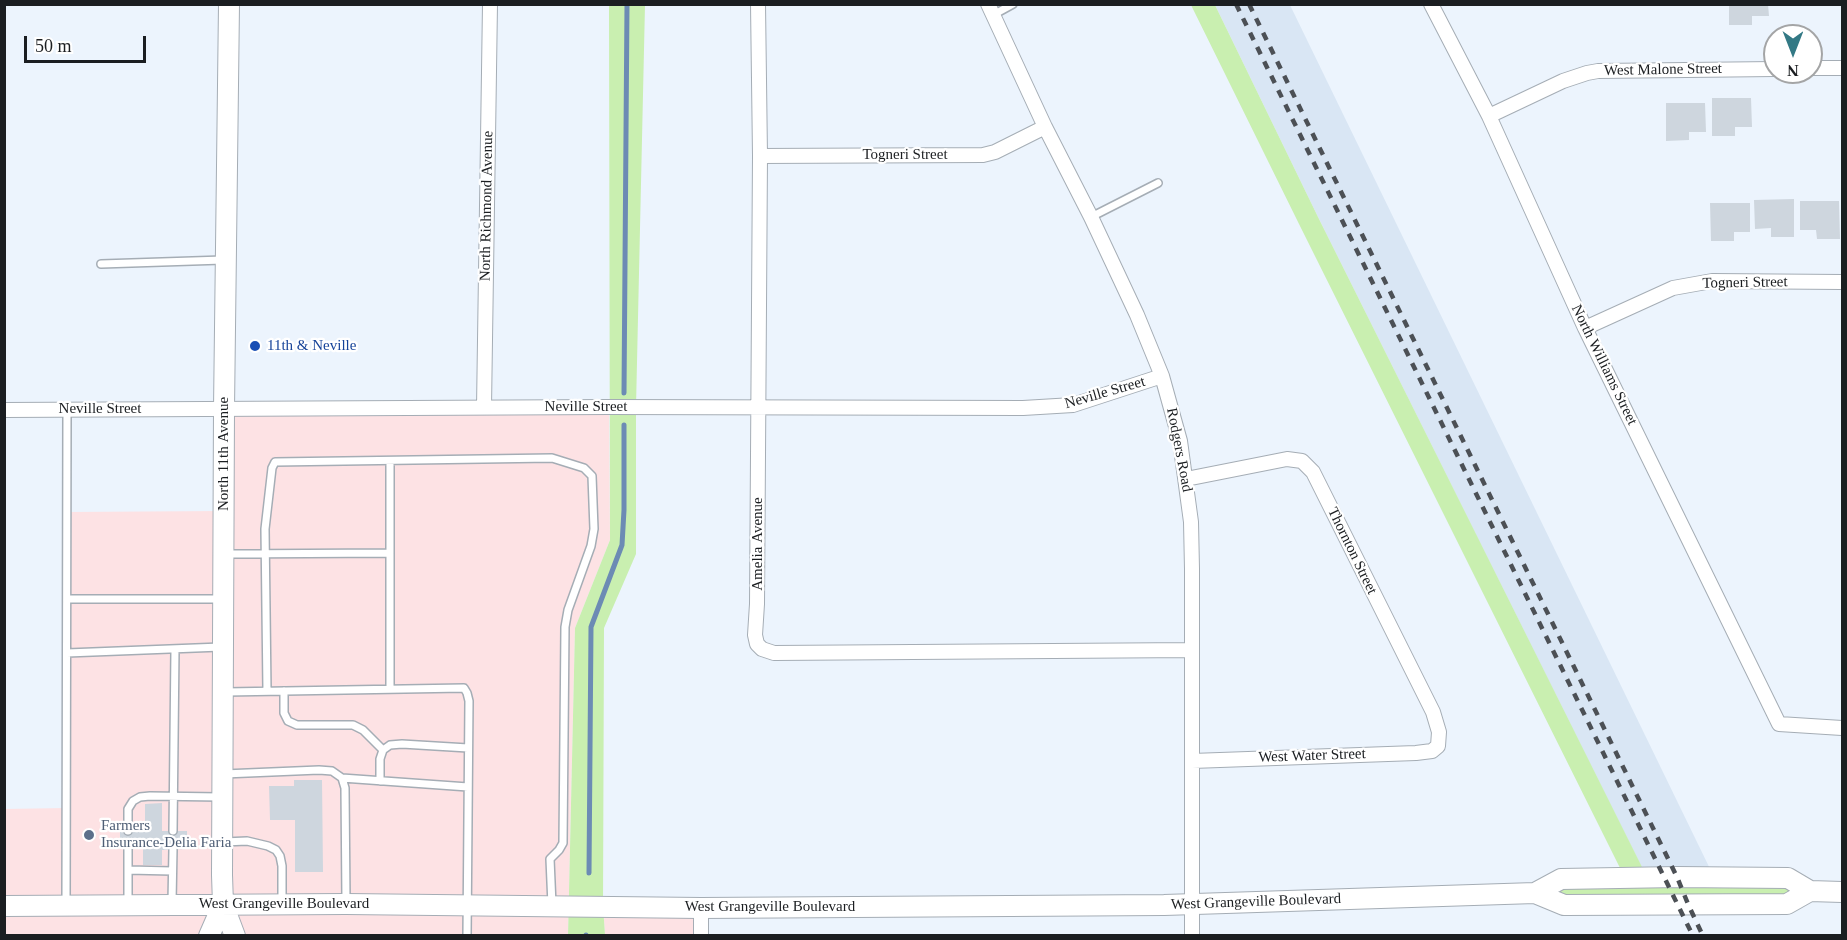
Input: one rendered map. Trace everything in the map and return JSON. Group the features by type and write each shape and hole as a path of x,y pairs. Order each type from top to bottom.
{"main road":[{"name":"North 11th Avenue","path":"229,4 224,409 223,904 235,936"},
{"name":"West Grangeville Boulevard","path":"1535,893 1561,879 1677,877 1788,878 1810,891 1842,892"},
{"name":"West Grangeville Boulevard","path":"4,906 467,904 701,908 1192,904 1535,893 1564,905 1787,904 1810,891"},
{"name":"North 11th Avenue","path":"209,936 223,904"}],"street":[{"name":"North Richmond Avenue","path":"484,407 490,4"},
{"name":"Amelia Avenue","path":"758,4 760,156 757,604 754,634 757,644 762,649 774,653 1192,650"},
{"name":"North Williams Street","path":"1431,4 1489,116 1585,328 1779,724 1842,728"},
{"name":"Rodgers Road","path":"991,10 1045,127 1137,315 1162,376 1180,441 1191,522 1192,936"},
{"path":"1823,68 1842,68"},
{"name":"West Malone Street","path":"1489,116 1587,72 1763,69"},
{"name":"Togneri Street","path":"760,156 983,154 995,152 1045,127"},
{"name":"Togneri Street","path":"1585,328 1673,288 1712,281 1842,282"},
{"name":"Neville Street","path":"4,410 484,407 1023,408 1073,405 1162,376"},
{"name":"Thornton Street","path":"1186,479 1287,459 1302,461 1313,472 1433,712 1440,732 1437,746 1432,751"},
{"name":"West Water Street","path":"1192,761 1432,751"},
{"path":"701,908 701,936"}],"lane":[{"path":"991,10 1013,4"},
{"path":"1090,217 1158,183"},
{"path":"101,264 226,260"},
{"path":"66,906 67,409"},
{"path":"267,691 265,529 275,462 552,458 584,468 592,477 594,529 591,546 568,610 565,627 563,843 550,859 552,905"},
{"path":"390,460 390,689"},
{"path":"224,554 390,553"},
{"path":"67,598 224,598"},
{"path":"67,653 223,647"},
{"path":"173,831 175,649"},
{"path":"223,692 464,688 469,701 467,936"},
{"path":"284,691 284,713 288,721 297,725 353,725 363,730 383,750"},
{"path":"380,781 380,759 383,750 390,745 468,748"},
{"path":"223,774 319,770 332,771 342,778 468,787"},
{"path":"342,778 345,788 346,904"},
{"path":"128,831 128,808 140,797 223,797"},
{"path":"223,842 247,841 276,850 282,866 282,904"},
{"path":"128,849 128,905"},
{"path":"172,905 173,849"},
{"path":"128,870 172,871"}],"shaded area":[{"path":"1215,5 1290,5 1714,877 1647,878"},
{"path":"609,407 610,540 575,628 568,935 5,935 4,809 66,808 67,512 224,511 224,409"},
{"path":"603,906 701,908 701,935 605,935"}],"green space":[{"path":"609,5 645,5 636,407 636,554 604,628 603,906 605,935 568,936 575,628 610,540"},
{"path":"1191,5 1215,5 1318,217 1647,877 1788,878 1810,891 1787,904 1677,904 1535,893 1625,878"}],"building":[{"path":"1729,4 1768,4 1769,16 1752,16 1752,25 1729,25"},
{"path":"1712,98 1751,98 1752,127 1735,127 1735,136 1712,136"},
{"path":"1666,103 1705,103 1706,132 1689,132 1689,140 1666,141"},
{"path":"1794,199 1794,237 1771,237 1771,228 1755,229 1754,200"},
{"path":"1800,201 1839,201 1840,239 1817,239 1816,230 1800,230"},
{"path":"1710,203 1750,203 1750,232 1734,232 1734,241 1711,241"},
{"path":"294,780 322,780 323,872 295,872 295,820 270,820 269,786 294,786"},
{"path":"162,803 162,831 187,831 187,849 162,850 162,865 143,865 143,849 120,849 120,831 145,831 145,804"}],"waterway":[{"path":"624,393 627,4"},
{"path":"589,873 591,627 622,545 624,425"}],"railway":[{"path":"1236,4 1693,936"},
{"path":"1249,4 1677,877 1703,936"}],"place":[{"name":"11th & Neville","path":"255,346"},
{"name":"Farmers Insurance-Delia Faria","path":"89,835"}]}
